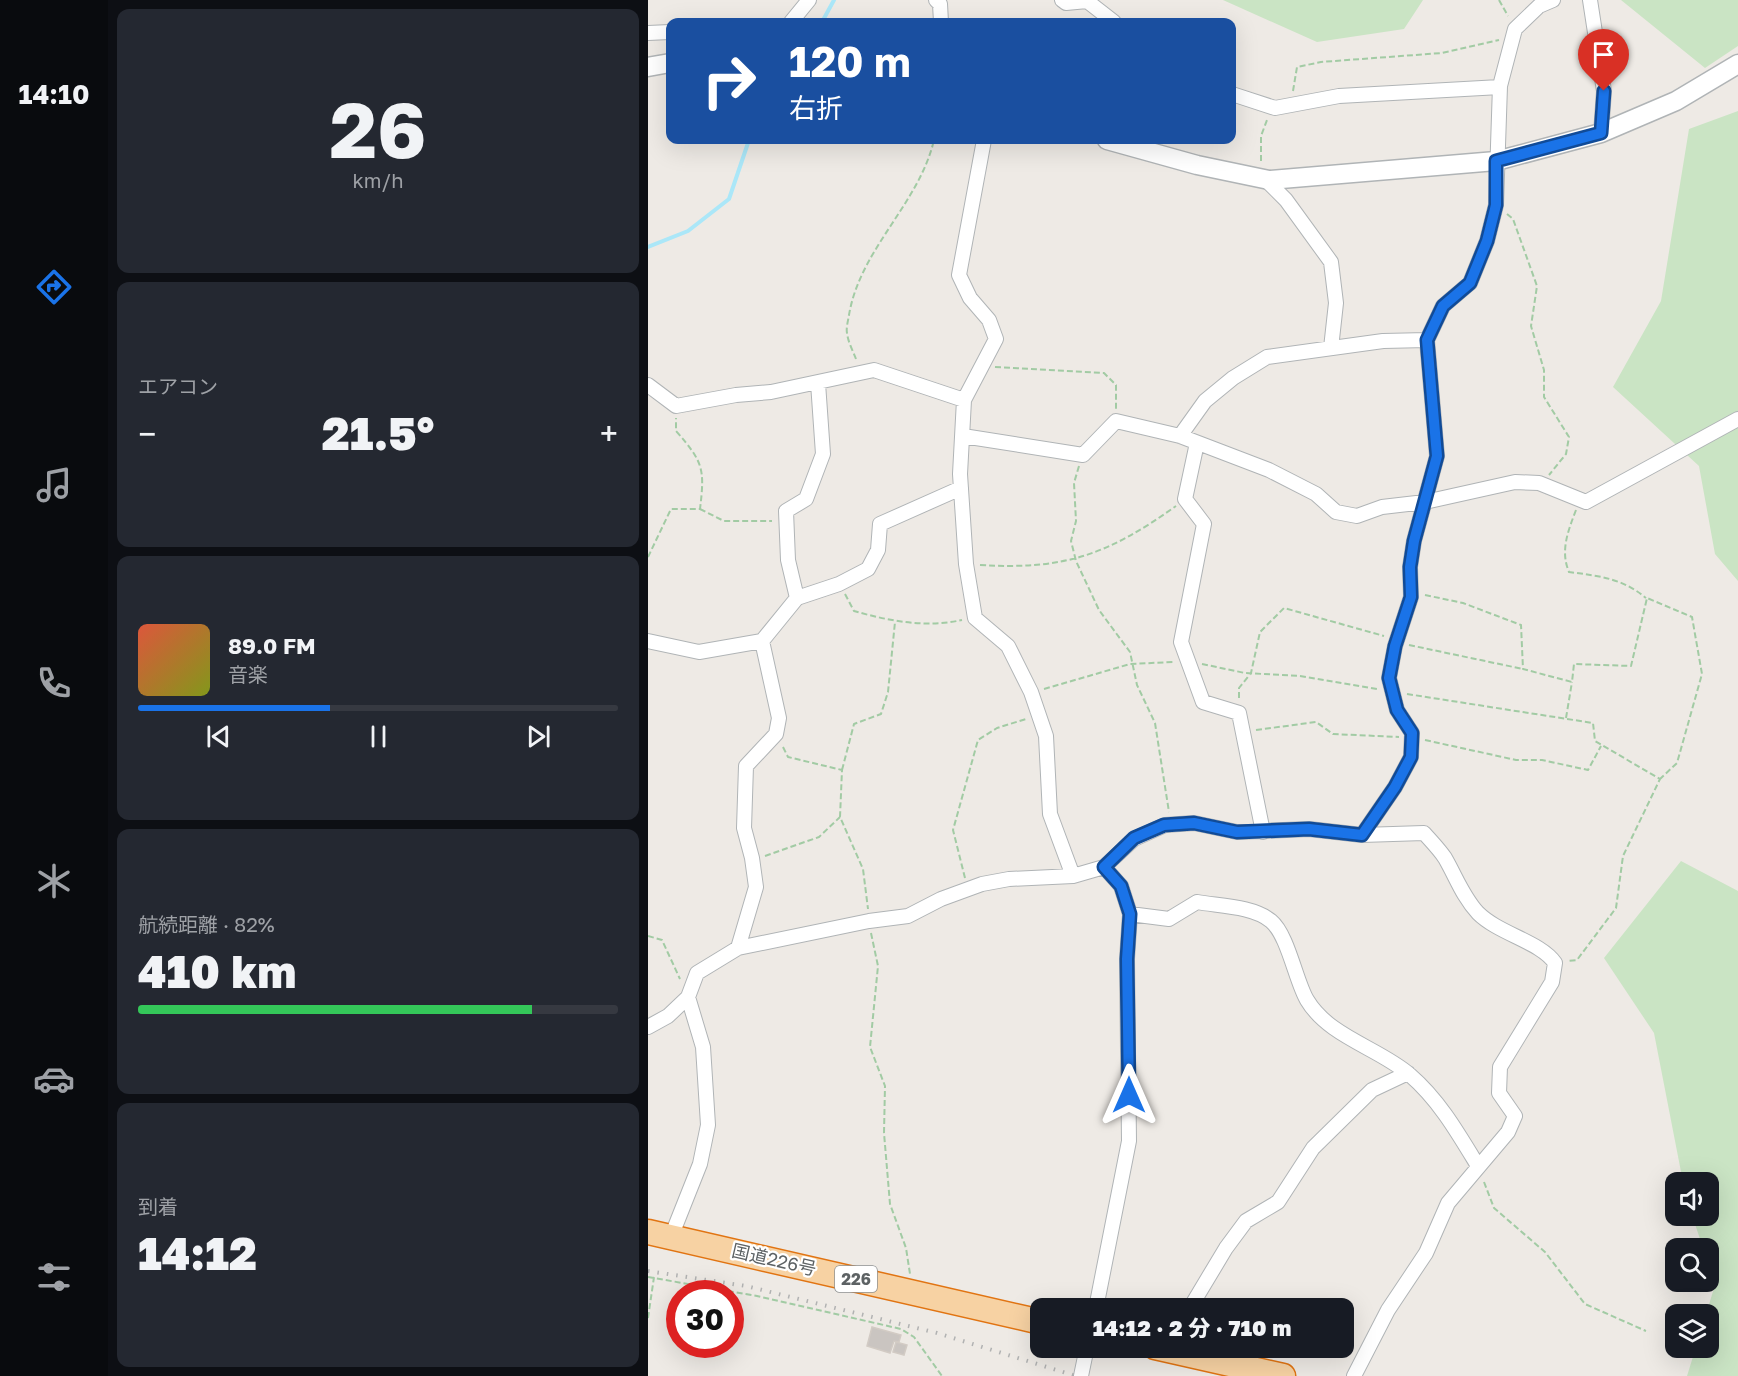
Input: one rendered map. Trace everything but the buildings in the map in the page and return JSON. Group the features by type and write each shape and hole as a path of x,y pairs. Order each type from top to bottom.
{"highway":[{"name":"国道226号","path":"659,1234 1030,1319"},
{"path":"1206,1358 1283,1376"}],"street":[{"path":"794,18 809,0"},
{"path":"936,0 940,3 941,18"},
{"path":"1062,0 1066,3 1086,1 1109,18"},
{"path":"1362,835 1395,787 1411,757 1412,736 1397,710 1389,678 1397,640 1411,594 1410,567 1414,541 1437,456 1427,340 1443,306 1470,283 1487,241 1496,205 1500,87 1514,33 1539,6 1553,0"},
{"path":"1590,0 1604,91 1601,133"},
{"path":"648,33 666,32"},
{"path":"648,67 666,64"},
{"path":"1121,144 1197,165 1265,179 1496,161 1601,133 1676,101 1738,64"},
{"path":"1236,95 1275,108 1339,96 1500,87"},
{"path":"983,144 959,275 970,298 989,320 996,339 964,400 961,488 966,564 975,618 1008,646 1032,692 1046,736 1050,814 1073,876"},
{"path":"1265,179 1286,200 1331,262 1336,303 1331,348"},
{"path":"1180,436 1204,401 1233,378 1267,357 1383,340 1427,340"},
{"path":"648,386 676,406 818,383 874,370 964,400"},
{"path":"798,598 788,560 786,511 806,499 823,454 818,383"},
{"path":"963,436 1083,455 1116,421 1180,436 1269,470 1316,494 1336,512 1358,516 1382,507 1425,502 1515,482 1542,484 1586,501 1738,419"},
{"path":"1197,443 1185,499 1204,524 1181,642 1203,702 1239,713 1245,732 1263,832"},
{"path":"648,641 699,652 762,641 798,598 839,584 868,568 878,550 880,524 961,488"},
{"path":"738,948 756,887 744,828 746,766 776,735 779,718 762,641"},
{"path":"648,1027 668,1016 688,997 697,973 738,948 869,921 908,916 968,889 1009,879 1073,876 1104,867 1134,838 1164,825 1194,823 1237,832 1309,829 1362,835 1424,833 1444,858 1459,888 1479,914 1516,939 1548,953 1555,963 1552,982 1500,1067 1499,1093 1515,1116 1508,1132 1448,1203 1426,1253 1388,1310 1354,1376"},
{"path":"1097,1298 1129,1141 1127,959 1130,914 1121,886 1104,867"},
{"path":"1130,914 1169,920 1197,902 1251,912 1272,921 1295,965 1307,1000 1330,1024 1408,1073 1433,1097 1478,1166"},
{"path":"659,1234 700,1164 708,1125 704,1047 688,997"},
{"path":"1196,1298 1226,1248 1246,1221 1278,1202 1313,1148 1372,1090 1408,1073"},
{"path":"1081,1376 1085,1358"}],"path":[{"path":"1290,105 1297,67 1321,62 1442,53 1514,33 1499,0"},
{"path":"1265,179 1259,153 1261,136 1268,116 1275,108"},
{"path":"860,372 846,332 852,297 876,247 907,201 929,160 933,144"},
{"path":"1496,205 1513,219 1537,286 1531,326 1544,370 1544,397 1569,437 1566,454 1542,484"},
{"path":"980,366 1104,373 1116,385 1116,421"},
{"path":"676,406 676,430 695,454 704,476 700,509"},
{"path":"1083,455 1074,483 1076,521 1071,541 1076,561 1099,610 1130,651 1137,685 1155,723 1171,825"},
{"path":"966,564 1008,567 1076,561 1110,548 1148,526 1185,499"},
{"path":"1580,499 1567,534 1564,560 1569,572 1609,577 1631,585 1647,598 1692,617 1702,674 1677,763 1660,779"},
{"path":"648,557 671,509 700,509 724,521 787,520"},
{"path":"839,584 854,611 895,622 950,623 975,618"},
{"path":"1411,594 1463,603 1521,625 1523,669"},
{"path":"1566,719 1574,664 1632,666 1647,598"},
{"path":"1239,713 1239,688 1251,674 1260,632 1284,608 1421,649 1523,669 1572,682"},
{"path":"895,622 888,692 882,714 854,724 842,770 840,817 862,869 878,966 870,1047 885,1086 884,1133 890,1204 906,1248 913,1292"},
{"path":"968,889 953,830 978,740 997,728 1039,714"},
{"path":"1245,732 1316,722 1332,734 1412,736 1516,760 1542,760 1588,770 1601,745"},
{"path":"776,735 788,757 842,770"},
{"path":"753,864 771,852 819,837 840,817"},
{"path":"648,936 662,940 688,997"},
{"path":"1478,1166 1494,1208 1545,1252 1585,1304 1646,1331"},
{"path":"648,1277 757,1296 901,1329 914,1337 942,1376"},
{"path":"648,1318 654,1278"}],"green space":[{"path":"1223,0 1423,0 1404,29 1317,42"},
{"path":"1621,0 1738,0 1738,46 1705,68"},
{"path":"1738,111 1738,581 1715,554 1699,466 1613,387 1661,301 1689,129"},
{"path":"1681,861 1738,891 1738,1376 1687,1376 1693,1358 1719,1358 1719,1304 1709,1304 1713,1292 1719,1292 1719,1238 1700,1238 1696,1226 1719,1226 1719,1172 1681,1172 1654,1033 1604,958"}],"waterway":[{"path":"824,18 834,0"},
{"path":"648,247 688,231 729,199 748,144"}],"railway":[{"path":"648,1271 746,1286 937,1333 1076,1376"}],"route":[{"path":"1129,1095 1127,959 1130,914 1121,886 1104,867 1134,838 1164,825 1194,823 1237,832 1309,829 1362,835 1395,787 1411,757 1412,733 1397,710 1389,678 1395,646 1411,597 1410,567 1414,541 1437,456 1430,397 1427,340 1443,306 1470,283 1487,241 1496,205 1496,161 1601,133 1604,91"}]}
